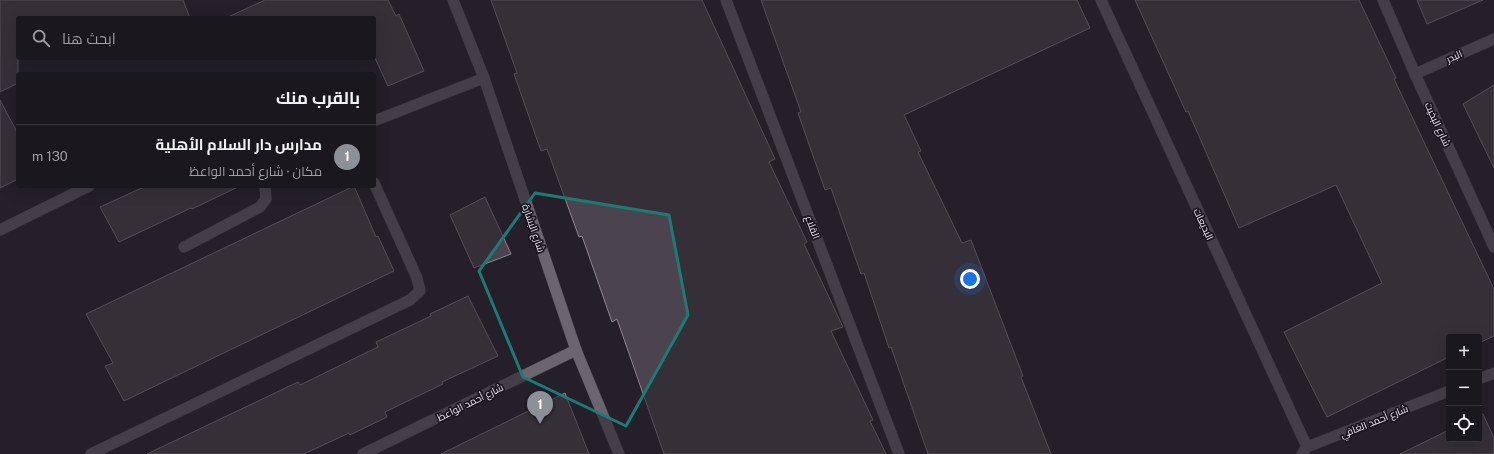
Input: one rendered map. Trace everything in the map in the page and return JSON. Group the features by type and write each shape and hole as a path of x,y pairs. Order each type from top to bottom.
{"street":[{"name":"شارع البشارة","path":"453,0 484,78 576,350 619,454"},
{"name":"القلاع","path":"726,0 899,454"},
{"name":"البديعات","path":"1101,0 1305,451"},
{"name":"شارع البخيت","path":"1383,0 1494,247"},
{"name":"البدر","path":"1415,74 1494,39"},
{"path":"376,120 484,78"},
{"path":"91,454 410,300 420,290 418,278 376,187"},
{"path":"0,230 86,188"},
{"path":"184,247 260,208 266,199 264,188"},
{"name":"شارع أحمد الواعظ","path":"363,454 576,350"},
{"path":"1482,378 1494,373"},
{"name":"شارع أحمد الغافي","path":"1305,451 1446,392"}],"highlighted area":[{"path":"535,193 669,215 688,315 626,426 523,377 479,271"}],"building":[{"path":"0,0 183,0 189,16 16,16 16,60 18,60 18,72 16,72 16,84 0,92"},
{"path":"265,0 388,0 396,16 399,14 424,71 388,86 376,60 376,16 230,16"},
{"path":"491,0 702,0 775,159 769,162 807,242 804,244 843,327 831,331 873,420 870,421 886,454 664,454 617,319 612,322 582,236 579,237 547,149 541,151 514,74 517,73"},
{"path":"761,0 1077,0 1090,28 904,115 921,151 918,152 962,243 971,240 1051,454 928,454 891,347 889,348 864,273 861,274 831,188 825,190 798,113 801,112"},
{"path":"1135,0 1359,0 1396,78 1394,79 1494,289 1494,336 1482,342 1482,334 1446,334 1446,358 1327,417 1284,332 1382,283 1336,185 1239,228 1188,111 1186,112"},
{"path":"1417,0 1483,0 1427,24"},
{"path":"1494,85 1494,168 1463,104"},
{"path":"0,100 16,130 16,180 0,188"},
{"path":"142,188 236,188 119,242 100,207"},
{"path":"350,188 355,188 376,237 378,236 394,271 124,401 105,366 113,363 86,314"},
{"path":"485,197 511,254 474,268 450,215"},
{"path":"468,296 498,356 442,382 443,384 385,412 387,417 350,435 349,433 304,454 147,454 298,382 300,385 378,347 376,342 431,316 430,314"},
{"path":"565,393 589,454 441,454"},
{"path":"1482,414 1494,438 1494,454 1400,454 1446,431 1446,442 1482,442"}],"place":[{"name":"مدارس دار السلام الأهلية","path":"540,424"}]}
